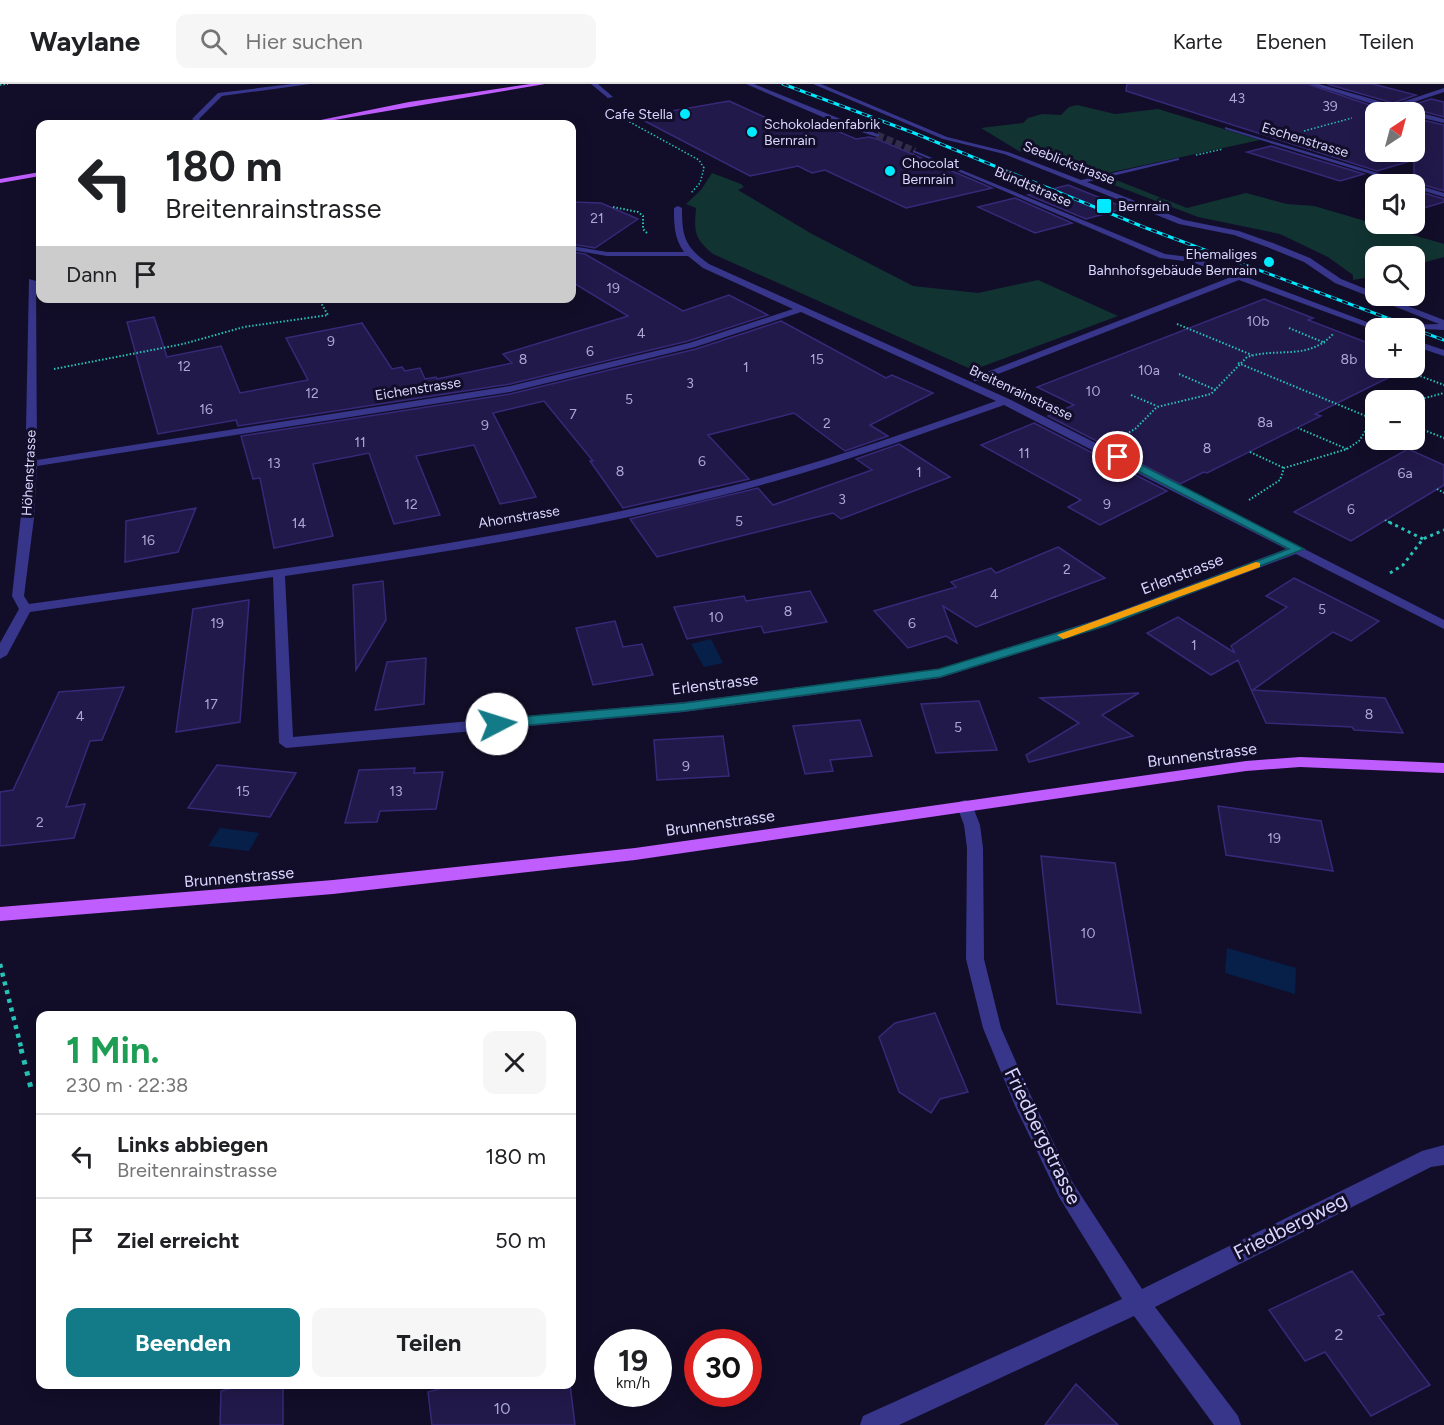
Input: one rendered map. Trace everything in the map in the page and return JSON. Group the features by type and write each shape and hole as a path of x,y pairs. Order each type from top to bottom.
{"main road":[{"path":"325,120 409,104 542,84"},
{"path":"0,181 36,175"},
{"name":"Brunnenstrasse","path":"0,914 333,887 634,854 1246,766 1300,762 1444,768"}],"street":[{"path":"196,120 220,94 307,84"},
{"path":"594,84 610,97"},
{"path":"749,84 848,126 877,135"},
{"name":"Seeblickstrasse","path":"816,84 945,138 1006,153 1182,222 1236,233 1270,245 1307,260 1338,280 1444,325"},
{"path":"1313,84 1371,102"},
{"path":"1408,102 1444,90"},
{"path":"1425,117 1444,121"},
{"name":"Eschenstrasse","path":"1227,128 1377,174"},
{"name":"Bündtstrasse","path":"915,151 1163,256 1192,260 1365,323"},
{"path":"1080,182 1177,159"},
{"path":"1425,189 1444,195"},
{"path":"678,208 680,241"},
{"name":"Breitenrainstrasse","path":"680,241 689,254 743,284 1005,401 1444,625"},
{"path":"576,249 607,254 689,254"},
{"path":"977,379 1238,277"},
{"name":"Höhenstrasse","path":"25,609 18,596 23,567 31,464 32,281"},
{"name":"Eichenstrasse","path":"31,464 510,388 692,345 801,309"},
{"path":"1425,326 1444,325"},
{"path":"1425,347 1444,353"},
{"name":"Ahornstrasse","path":"25,609 279,572 601,519 734,489 854,454 1005,401"},
{"name":"Erlenstrasse","path":"279,572 286,743 684,707 940,673 1101,623 1299,549"},
{"path":"0,655 25,609"},
{"name":"Friedbergstrasse","path":"965,806 972,825 975,848 975,959 992,1028 1022,1099 1066,1190 1138,1303 1229,1425"},
{"name":"Friedbergweg","path":"872,1425 1138,1303 1359,1191 1429,1158 1444,1155"}],"path":[{"path":"0,85 8,84"},
{"path":"610,97 618,104 616,114 619,118 699,160 704,168 700,183 678,208"},
{"path":"1267,140 1365,115"},
{"path":"613,207 638,212 643,216 643,229 657,238 680,241"},
{"path":"32,373 183,344 244,327 328,315 321,303"},
{"path":"1148,312 1252,355"},
{"path":"1131,395 1157,406 1200,398 1217,390 1237,362 1252,355 1306,352 1326,344 1337,327"},
{"path":"1289,328 1326,344"},
{"path":"1237,362 1365,414"},
{"path":"1179,374 1217,390"},
{"path":"1424,378 1444,386"},
{"path":"1425,398 1444,393"},
{"path":"1136,431 1157,406"},
{"path":"1298,428 1347,449"},
{"path":"1425,430 1444,438"},
{"path":"1250,452 1284,468 1347,449 1359,441 1365,432"},
{"path":"1264,492 1281,480 1284,468"},
{"path":"1437,489 1444,493"},
{"path":"1385,520 1423,539"},
{"path":"1403,565 1423,539 1444,530"},
{"path":"0,964 32,1092"}],"green space":[{"path":"1077,105 1115,114 1158,109 1260,140 1089,177 1019,151 981,128 1023,123 1028,118 1042,114 1061,115 1069,107"},
{"path":"712,173 741,184 744,187 738,190 812,234 913,286 978,293 1038,280 1118,316 973,370 713,254 697,234 696,208 686,204 701,190"},
{"path":"1111,178 1187,208 1246,193 1287,204 1314,206 1365,221 1365,234 1410,234 1444,244 1444,257 1425,262 1425,246 1365,246 1365,278 1353,280 1353,275 1328,257 1280,234 1198,217 1101,180"}],"water":[{"path":"711,639 723,663 704,667 691,644"},
{"path":"220,828 259,833 249,851 208,846"},
{"path":"1227,948 1296,968 1295,994 1225,973"}],"building":[{"path":"1127,84 1308,84 1365,103 1365,162 1407,162 1377,171 1126,91"},
{"path":"1327,84 1373,84 1416,95 1390,102"},
{"path":"1431,99 1444,102 1444,117 1425,112 1425,102 1422,102"},
{"path":"729,101 782,125 811,120 856,139 869,137 877,139 992,188 906,208 825,170 812,173 798,166 750,176 637,117"},
{"path":"1425,121 1444,125 1444,191 1425,185 1425,174 1414,174 1414,162 1425,162"},
{"path":"1271,146 1364,174 1340,181 1247,152"},
{"path":"1068,185 1126,208 1086,219 1028,195"},
{"path":"1425,193 1444,199 1444,202 1425,208"},
{"path":"1015,198 1072,223 1035,233 978,207"},
{"path":"576,202 601,203 638,219 595,248 576,245"},
{"path":"576,253 585,254 683,311 729,295 768,315 688,341 510,384 238,426 236,420 158,434 127,322 154,317 167,357 221,346 240,393 308,380 286,338 362,323 392,369 402,367 405,371 420,368 425,379 436,377 437,379 512,363 503,354 628,316 576,284"},
{"path":"1264,299 1313,318 1308,320 1365,342 1365,378 1388,378 1315,414 1321,416 1207,473 1204,472 1180,484 1048,416 1074,405 1037,387"},
{"path":"781,321 886,378 892,375 933,393 870,425 888,436 845,451 794,413 708,435 749,479 623,508 590,461 593,461 544,401 493,413 536,497 500,504 474,445 416,456 440,515 394,524 369,453 313,464 333,536 274,548 260,478 253,479 241,436 510,394 696,349"},
{"path":"1034,423 1167,491 1100,525 1068,507 1081,500 981,445"},
{"path":"899,444 950,477 841,519 833,513 657,557 630,519 758,488 773,505 872,470 856,459"},
{"path":"1406,450 1444,465 1444,485 1351,541 1294,512"},
{"path":"196,508 178,552 125,562 126,521"},
{"path":"1058,547 1105,578 976,627 943,606 957,643 946,636 908,648 874,611 956,587 951,582 991,568 996,573"},
{"path":"1294,578 1379,621 1351,641 1333,632 1253,690 1385,698 1403,733 1354,730 1352,727 1266,723 1238,660 1211,675 1147,633 1178,617 1235,653 1231,646 1287,607 1266,596"},
{"path":"383,581 386,620 356,670 353,585"},
{"path":"810,591 827,622 764,633 761,626 687,639 674,607 744,596 746,601"},
{"path":"249,600 240,722 176,732 193,609"},
{"path":"615,621 623,647 642,644 653,675 593,685 576,628"},
{"path":"426,658 424,704 375,710 387,662"},
{"path":"124,687 102,740 90,741 66,807 85,804 74,838 0,846 0,792 13,790 59,692"},
{"path":"1139,693 1102,715 1133,736 1029,762 1026,755 1079,723 1040,698"},
{"path":"979,701 997,750 936,753 921,704"},
{"path":"860,720 872,756 830,760 833,771 805,774 793,726"},
{"path":"723,736 729,776 657,780 654,740"},
{"path":"217,765 296,773 270,817 188,808"},
{"path":"415,768 414,773 443,772 436,809 380,811 377,822 345,823 359,770"},
{"path":"1218,806 1321,821 1333,871 1226,855"},
{"path":"1041,856 1115,863 1141,1013 1057,1004"},
{"path":"935,1013 968,1092 940,1099 931,1113 899,1092 879,1037 895,1023"},
{"path":"1352,1271 1384,1314 1378,1316 1430,1385 1371,1416 1325,1352 1305,1361 1269,1310"},
{"path":"1076,1384 1118,1425 1045,1425"},
{"path":"283,1389 283,1425 220,1425 221,1391"},
{"path":"439,1389 571,1389 575,1425 432,1425 428,1392"}],"tunnel":[{"path":"877,135 915,151"}],"railway":[{"path":"783,84 914,133 1146,228 1387,318"},
{"path":"1425,333 1444,340"}],"slow traffic":[{"path":"1063,635 1256,565"}],"place":[{"name":"Cafe Stella","path":"685,114"},
{"name":"Schokoladenfabrik Bernrain","path":"752,132"},
{"name":"Chocolat Bernrain","path":"890,171"},
{"name":"Bernrain","path":"1104,206"},
{"name":"Ehemaliges Bahnhofsgebäude Bernrain","path":"1269,262"}],"route":[{"path":"497,724 684,707 940,673 1101,623 1299,549 1118,457"}]}
